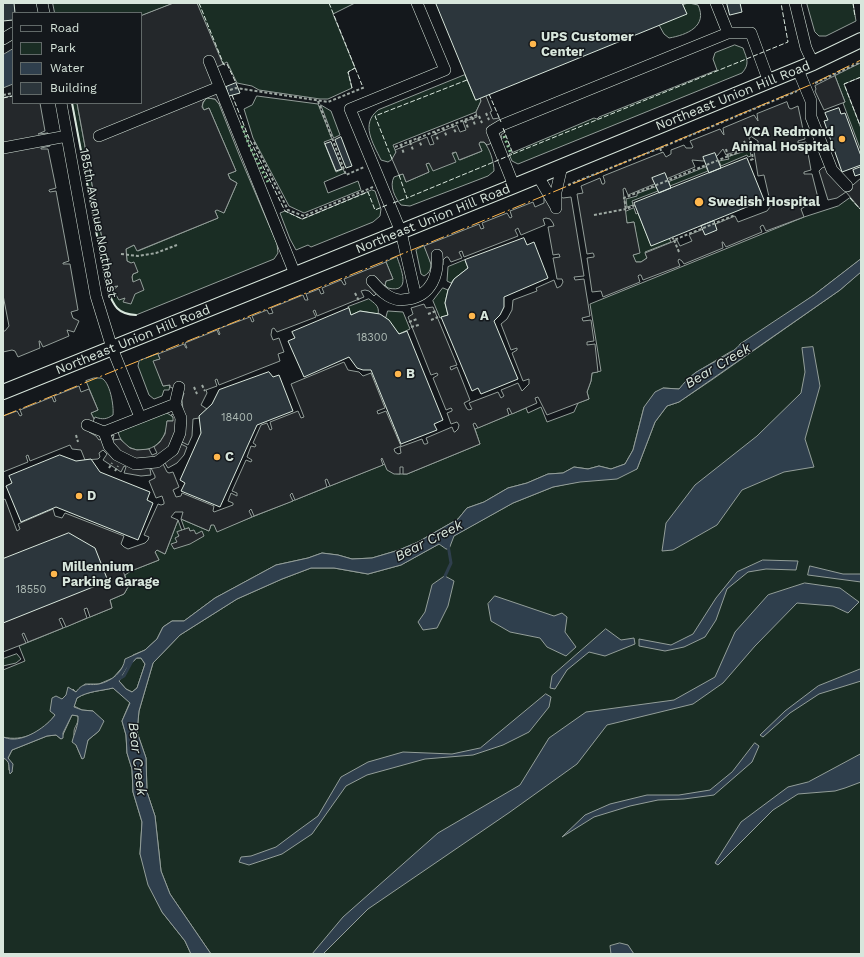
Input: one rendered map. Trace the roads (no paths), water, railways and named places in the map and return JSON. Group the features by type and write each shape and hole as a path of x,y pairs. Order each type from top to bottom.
{"main road":[{"name":"Northeast Union Hill Road","path":"3,392 769,82 861,40"}],"street":[{"path":"416,298 400,232 350,109 445,70 417,3"},
{"path":"716,3 728,33"},
{"path":"795,3 806,48 813,63"},
{"path":"514,186 492,131 502,124 728,33 751,33 769,82"},
{"path":"3,39 12,34"},
{"path":"209,62 224,85 295,274"},
{"path":"798,70 811,101 811,117 832,170 847,186"},
{"path":"99,136 224,85"},
{"name":"185th Avenue Northeast","path":"61,104 96,296 112,348 140,418"},
{"path":"3,148 67,136"},
{"path":"538,176 556,208 556,192 562,166"},
{"path":"372,281 378,289 389,296 400,300 416,298 429,289 434,280 438,265 437,255"},
{"path":"104,432 109,446 118,455 135,464 157,462 173,450 180,433 181,418 175,404 179,387"},
{"path":"87,425 104,432 175,404"}],"water":[{"path":"12,50 12,84 3,88 3,55"},
{"name":"Bear Creek","path":"861,259 861,272 840,290 679,402 667,406 655,422 637,469 617,479 580,482 553,487 513,503 454,536 449,549 446,549 439,544 401,565 368,574 334,568 311,568 282,579 237,599 180,635 153,663 139,711 137,732 146,758 147,792 155,816 161,871 170,894 211,954 191,954 185,941 162,912 148,885 140,854 142,822 133,792 132,769 127,753 126,735 122,721 130,703 113,688 90,693 77,698 74,707 82,710 93,711 104,721 99,731 88,740 84,758 82,759 76,745 72,742 77,726 78,716 72,715 63,733 63,738 61,739 56,735 47,736 12,750 8,758 13,764 12,772 10,774 8,763 6,759 3,758 3,737 18,739 30,735 42,728 55,715 50,711 52,698 56,696 62,699 66,695 68,687 76,692 81,686 99,684 108,681 119,672 125,659 145,650 157,639 163,627 172,621 184,621 215,598 276,565 308,558 322,553 352,559 372,558 399,550 418,542 458,519 467,508 484,502 508,488 527,483 548,474 563,473 574,467 588,469 599,466 611,469 625,464 633,450 644,407 655,392 663,388 679,389 695,373 737,348 740,344 814,295","holes":["137,658 141,658 145,664 137,688 132,692 126,689 119,681 127,668"]},
{"path":"813,347 820,386 805,439 814,467 784,472 742,490 717,525 673,550 662,551 666,523 695,485 757,436 801,393 805,372 802,348"},
{"path":"763,560 798,561 796,570 766,569 748,572 727,589 716,620 705,637 684,647 665,651 639,646 639,639 671,645 693,634 716,598 737,572"},
{"path":"810,566 843,574 861,574 861,582 808,575"},
{"path":"445,576 454,581 448,606 437,628 423,630 418,622 425,612 432,585"},
{"path":"805,583 840,588 859,602 848,613 833,606 797,603 755,646 723,683 693,704 607,725 577,764 510,812 368,909 323,954 312,954 343,917 438,833 520,785 549,738 586,712 674,700 715,677 735,632 768,595"},
{"path":"495,596 554,616 562,613 567,617 565,632 576,647 566,656 547,647 540,638 510,632 491,621 488,604"},
{"path":"606,629 621,640 634,638 635,644 605,656 589,652 567,670 555,689 550,688 552,676"},
{"path":"861,669 861,681 819,694 790,713 763,737 760,735 785,711 818,686"},
{"path":"546,694 551,697 549,707 529,732 503,745 473,755 425,759 367,775 346,786 312,834 282,854 249,865 239,862 241,857 251,856 276,847 318,816 341,777 368,762 403,752 452,754 480,748"},
{"path":"755,743 759,746 752,762 714,795 684,799 658,800 630,806 594,817 562,837 585,815 610,804 647,795 679,795 710,790 732,772"},
{"path":"861,754 861,782 835,791 798,794 773,810 718,865 715,863 741,822 788,787 808,782"},
{"path":"620,943 628,945 634,954 611,954 610,946"}],"waterway":[{"name":"Bear Creek","path":"445,576 451,563 448,545"},
{"path":"119,679 124,676 132,661"}],"place":[{"name":"UPS Customer Center","path":"533,44"},
{"name":"VCA Redmond Animal Hospital","path":"842,139"},
{"name":"Swedish Hospital","path":"699,202"},
{"name":"A","path":"472,316"},
{"name":"B","path":"398,374"},
{"name":"C","path":"217,457"},
{"name":"D","path":"79,496"},
{"name":"Millennium Parking Garage","path":"54,574"}]}
